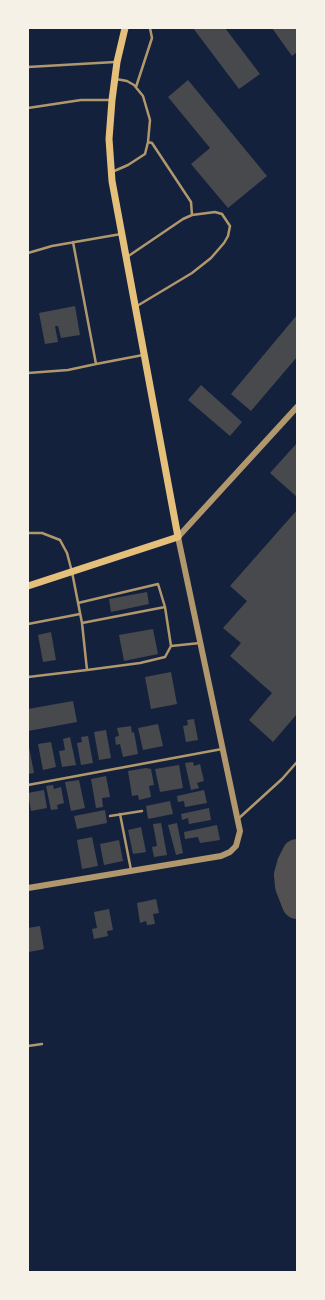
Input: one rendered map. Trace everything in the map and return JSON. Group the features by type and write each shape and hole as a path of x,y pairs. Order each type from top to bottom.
{"main road":[{"path":"28,586 178,538 125,258 111,172 109,139 112,100 114,79 124,28"}],"street":[{"path":"28,888 220,856 230,852 236,846 240,831 238,820 178,538 297,407"}],"lane":[{"path":"136,87 152,38 150,28"},
{"path":"28,68 117,62"},
{"path":"111,172 128,166 145,154 148,142 150,120 143,96 136,87 127,81 114,79"},
{"path":"28,108 81,100 112,100"},
{"path":"148,142 152,144 191,202 192,215"},
{"path":"125,258 183,219 192,215 215,212 222,214 230,226 228,236 224,243 211,258 192,273 134,307"},
{"path":"28,253 52,246 121,234"},
{"path":"73,242 96,364"},
{"path":"28,373 68,370 144,355"},
{"path":"28,533 42,533 60,540 67,553 82,623 88,670"},
{"path":"28,678 140,663 165,657 171,646 165,607 158,584 78,603"},
{"path":"82,623 165,607"},
{"path":"28,624 80,614"},
{"path":"171,646 200,643"},
{"path":"28,785 223,749"},
{"path":"238,820 282,779 297,762"},
{"path":"110,816 142,810"},
{"path":"120,814 131,871"},
{"path":"28,1046 42,1044"}],"building":[{"path":"193,28 225,28 260,74 239,89"},
{"path":"272,28 297,28 297,52 292,56"},
{"path":"188,80 267,176 228,208 191,164 210,148 168,97"},
{"path":"75,306 80,335 61,338 58,326 55,326 58,342 45,344 39,313"},
{"path":"297,315 297,357 251,411 231,394"},
{"path":"201,385 242,422 230,436 188,400"},
{"path":"297,443 297,497 270,473"},
{"path":"297,510 297,714 273,742 249,720 272,693 230,656 241,643 223,628 247,601 230,586"},
{"path":"147,592 149,604 111,612 109,599"},
{"path":"153,629 158,654 124,661 119,635"},
{"path":"51,632 56,660 43,662 38,635"},
{"path":"171,672 177,704 151,709 145,677"},
{"path":"73,701 77,722 28,731 28,709"},
{"path":"194,719 198,740 186,742 183,726 188,725 187,720"},
{"path":"158,724 163,746 143,750 138,728"},
{"path":"131,726 132,733 134,732 138,754 123,757 120,744 116,745 115,737 119,736 117,728"},
{"path":"106,730 111,758 99,760 94,732"},
{"path":"88,736 93,763 81,765 77,743 82,742 81,737"},
{"path":"70,737 76,765 62,767 59,751 65,750 63,739"},
{"path":"51,742 56,767 43,770 38,744"},
{"path":"29,747 34,773 28,774 28,748"},
{"path":"193,762 194,766 200,764 204,781 197,783 199,788 191,790 185,763"},
{"path":"179,765 183,788 160,792 155,769"},
{"path":"146,768 151,769 154,785 149,786 151,797 139,800 138,795 132,796 128,771"},
{"path":"106,776 110,797 102,798 103,807 96,808 91,779"},
{"path":"79,780 85,808 71,811 65,782"},
{"path":"53,785 54,789 61,787 64,803 57,805 58,809 51,810 46,786"},
{"path":"44,790 47,808 31,811 28,793"},
{"path":"204,790 207,803 185,807 184,801 178,802 177,796"},
{"path":"170,801 173,814 148,819 146,806"},
{"path":"209,808 211,820 189,824 188,818 182,820 181,814"},
{"path":"105,810 107,823 77,829 74,816"},
{"path":"161,823 167,855 154,857 152,847 157,846 153,824"},
{"path":"177,823 183,853 176,855 168,825"},
{"path":"217,825 220,840 200,843 198,837 185,839 184,832"},
{"path":"141,827 146,852 133,854 128,830"},
{"path":"92,837 98,866 82,869 77,840"},
{"path":"119,840 123,861 104,865 100,844"},
{"path":"156,899 159,913 153,914 155,924 147,925 146,921 140,923 137,903"},
{"path":"109,909 113,930 107,931 108,936 94,939 92,929 97,928 94,912"},
{"path":"40,926 44,949 29,952 28,928"}],"taxiway":[{"path":"297,854 289,875 290,886 297,904"}]}
